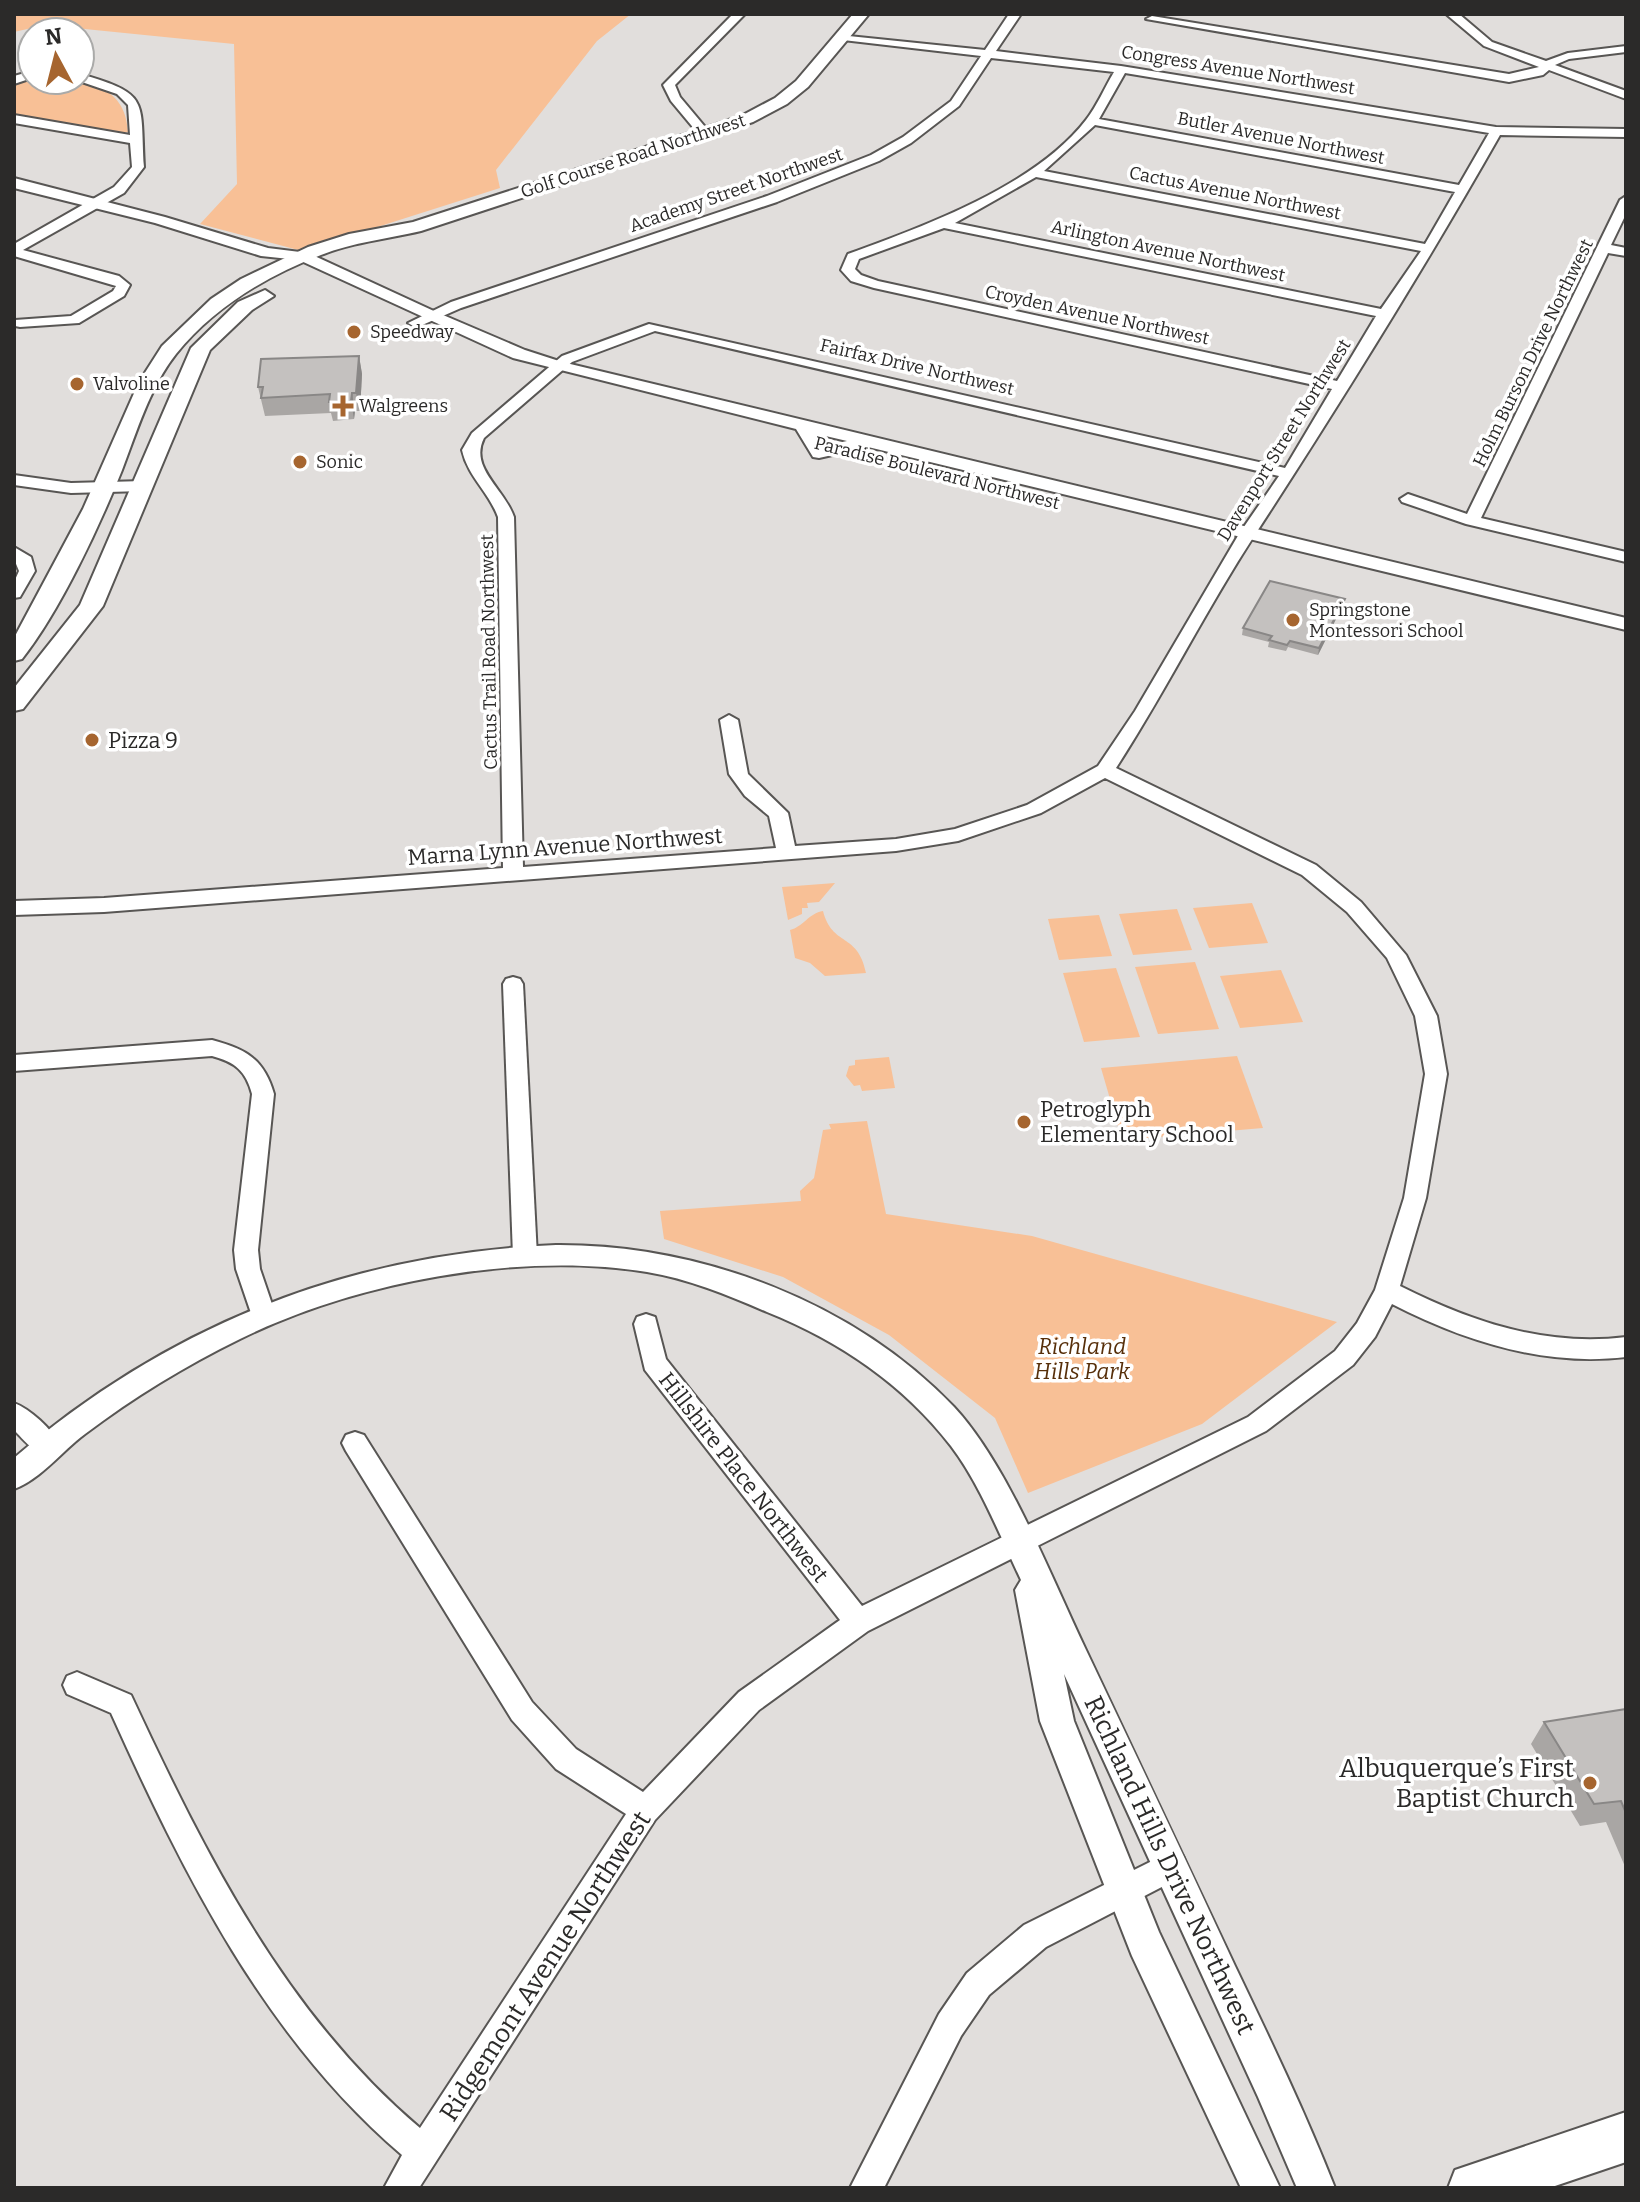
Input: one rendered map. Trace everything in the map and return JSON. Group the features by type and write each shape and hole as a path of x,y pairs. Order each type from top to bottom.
{"main road":[{"name":"Golf Course Road Northwest","path":"14,704 91,606 201,348 245,306 311,265 398,238 415,227 747,119 781,101 802,84 861,14"},
{"name":"Golf Course Road Northwest","path":"14,654 80,537 104,489 133,412 169,350 215,304 274,258 311,265"},
{"path":"1473,2188 1626,2137"}],"street":[{"path":"705,134 675,98 669,85 739,14"},
{"name":"Academy Street Northwest","path":"422,320 456,305 848,171 907,140 936,120 966,90 1015,14"},
{"path":"1452,14 1488,44 1626,95"},
{"path":"1152,19 1489,76 1526,77 1539,73 1554,60 1568,56 1626,49"},
{"name":"Congress Avenue Northwest","path":"843,37 1121,69 1496,131 1626,133"},
{"path":"943,224 1034,173 1067,147 1092,121 1121,69"},
{"path":"14,251 119,190 138,167 134,104 121,91 96,83"},
{"path":"14,119 136,140"},
{"name":"Butler Avenue Northwest","path":"1092,121 1464,190"},
{"name":"Davenport Street Northwest","path":"1105,770 1144,711 1244,540 1289,474 1385,314 1429,249 1496,131"},
{"name":"Cactus Avenue Northwest","path":"1034,173 1429,249"},
{"path":"14,183 97,203 274,258"},
{"name":"Holm Burson Drive Northwest","path":"1472,521 1626,200"},
{"name":"Croyden Avenue Northwest","path":"943,224 861,253 853,257 848,270 856,278 874,284 1342,387"},
{"name":"Arlington Avenue Northwest","path":"943,224 1385,314"},
{"path":"1605,248 1626,252"},
{"path":"14,251 114,279 123,285 119,293 74,320 20,323"},
{"name":"Paradise Boulevard Northwest","path":"311,265 422,320 468,350 728,422 872,443 1137,506 1244,540 1626,641"},
{"name":"Fairfax Drive Northwest","path":"551,372 597,347 654,327 1289,474"},
{"name":"Paradise Boulevard Northwest","path":"551,372 711,404 808,434 819,453 837,448 1056,502 1626,624"},
{"name":"Cactus Trail Road Northwest","path":"513,874 506,517 500,500 474,468 470,450 477,436 551,372"},
{"path":"711,404 728,422"},
{"path":"837,448 872,443"},
{"path":"14,480 45,486 104,489 144,486"},
{"path":"1056,502 1077,499 1137,506"},
{"path":"1408,499 1472,521 1626,557"},
{"path":"14,593 25,579 29,567 20,555"},
{"path":"729,720 734,769 748,791 778,813 787,854"},
{"name":"Marna Lynn Avenue Northwest","path":"14,908 104,905 896,845 958,835 1034,809 1105,770"},
{"name":"Ridgemont Avenue Northwest","path":"400,2188 645,1810 749,1701 858,1622 1257,1424 1344,1358 1366,1330 1387,1290 1415,1198 1436,1074 1426,1016 1396,955 1354,907 1309,870 1105,770"},
{"path":"513,984 525,1256"},
{"path":"14,1063 212,1048 237,1055 257,1071 263,1094 246,1250 248,1269 263,1313"},
{"name":"Richland Hills Drive Northwest","path":"14,1476 47,1445 101,1404 172,1358 263,1313 346,1287 441,1265 525,1256 606,1257 669,1265 751,1292 831,1326 906,1379 961,1436 1019,1544 1172,1866 1285,2110 1316,2188"},
{"path":"1387,1290 1423,1310 1533,1346 1604,1352 1626,1347"},
{"name":"Hillshire Place Northwest","path":"646,1324 654,1363 858,1622"},
{"path":"14,1414 47,1445"},
{"path":"355,1443 522,1711 566,1759 645,1810"},
{"name":"Richland Hills Drive Northwest","path":"1019,1544 1057,1721 1171,2001 1261,2188"},
{"path":"77,1685 121,1704 172,1818 239,1937 321,2049 366,2101 424,2152"},
{"path":"866,2188 950,2025 978,1984 1035,1936 1172,1866"}],"green space":[{"path":"14,14 631,14 597,41 496,170 500,188 302,251 200,224 237,184 234,44 96,30 96,16 16,16 14,32"},
{"path":"14,85 16,96 96,96 96,86 118,101 125,114 128,132 119,134 14,114"},
{"path":"835,883 819,902 807,903 808,908 802,908 802,914 788,920 782,887"},
{"path":"1252,903 1268,943 1209,948 1193,908"},
{"path":"1177,909 1192,950 1133,955 1119,914"},
{"path":"823,911 832,930 857,951 866,973 825,976 810,963 795,958 790,930"},
{"path":"1099,915 1112,956 1059,960 1048,919"},
{"path":"1195,962 1219,1029 1158,1034 1135,967"},
{"path":"1116,968 1140,1037 1084,1042 1063,973"},
{"path":"1281,970 1303,1022 1240,1028 1220,976"},
{"path":"1237,1056 1263,1128 1122,1140 1101,1068"},
{"path":"889,1057 895,1088 862,1091 860,1085 854,1086 846,1076 849,1066 855,1065 855,1060"},
{"name":"Richland Hills Park","path":"867,1121 886,1214 1032,1236 1337,1322 1202,1424 1028,1493 995,1418 889,1335 783,1277 664,1239 660,1211 801,1201 800,1191 814,1178 823,1130 831,1129 829,1124"}],"building":[{"path":"359,356 356,393 352,393 351,401 329,402 330,394 261,398 263,387 258,387 261,359"},
{"name":"Springstone Montessori School","path":"1270,581 1345,599 1319,648 1290,641 1287,645 1269,640 1272,636 1243,628"},
{"path":"1626,1709 1626,1813 1621,1801 1594,1804 1544,1722"}],"place":[{"name":"Speedway","path":"354,332"},
{"name":"Valvoline","path":"77,384"},
{"name":"Walgreens","path":"343,406"},
{"name":"Sonic","path":"300,462"},
{"name":"Springstone Montessori School","path":"1293,620"},
{"name":"Pizza 9","path":"92,740"},
{"name":"Petroglyph Elementary School","path":"1024,1122"},
{"name":"Albuquerque’s First Baptist Church","path":"1590,1783"}]}
